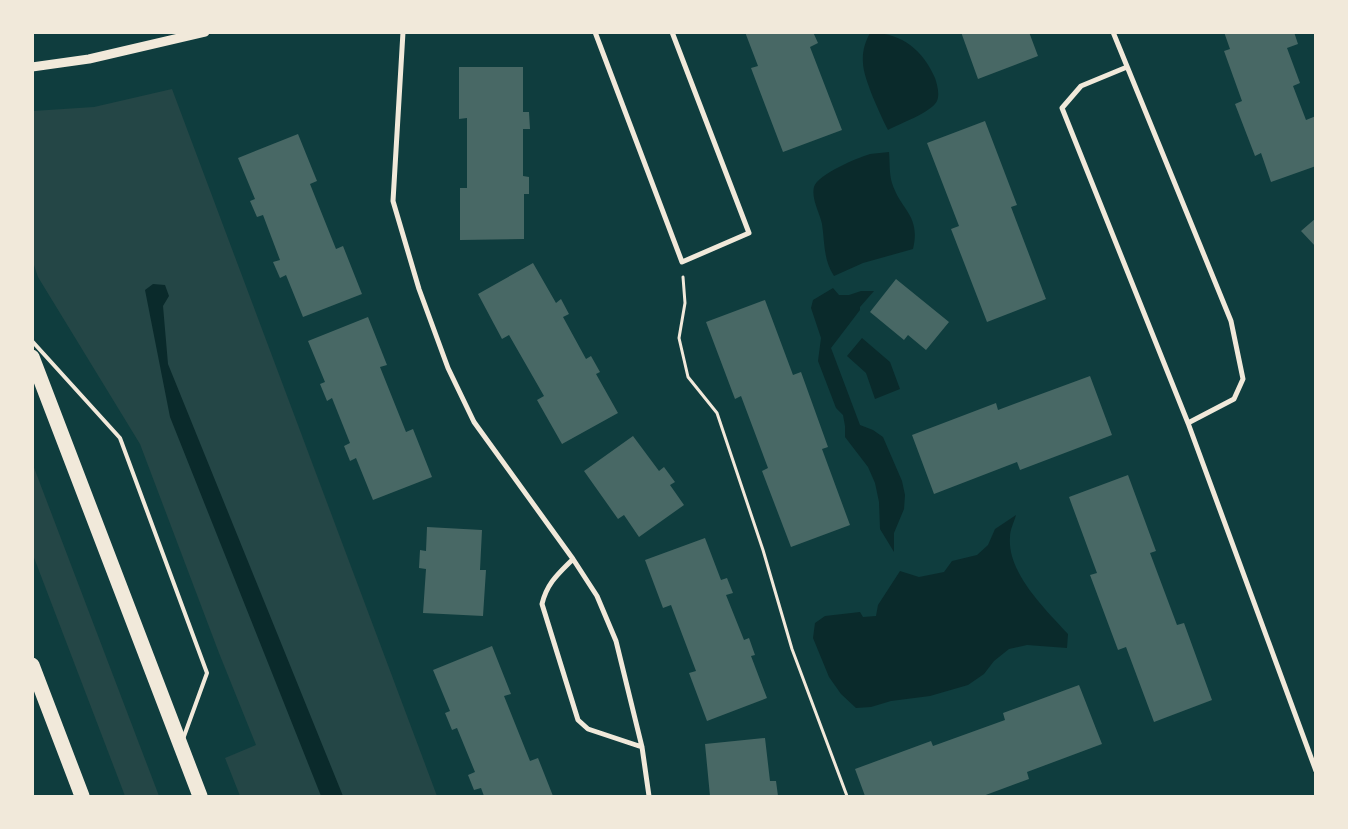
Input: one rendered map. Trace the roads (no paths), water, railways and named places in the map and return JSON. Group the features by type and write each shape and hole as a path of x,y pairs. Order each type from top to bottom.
{"highway":[{"path":"32,356 200,796"},
{"path":"32,665 82,796"}],"street":[{"path":"32,67 89,59 205,32"},
{"path":"403,32 393,201 419,289 448,368 474,422 573,559 597,596 616,641 642,747 649,796"},
{"path":"595,32 682,262 749,233 672,32"},
{"path":"1114,32 1231,321 1243,379 1234,398 1188,423"},
{"path":"1127,67 1081,86 1062,108 1188,423 1316,771"},
{"path":"573,559 545,590 542,604 578,720 588,729 642,747"}],"lane":[{"path":"32,341 120,438 207,673 181,745"}]}
